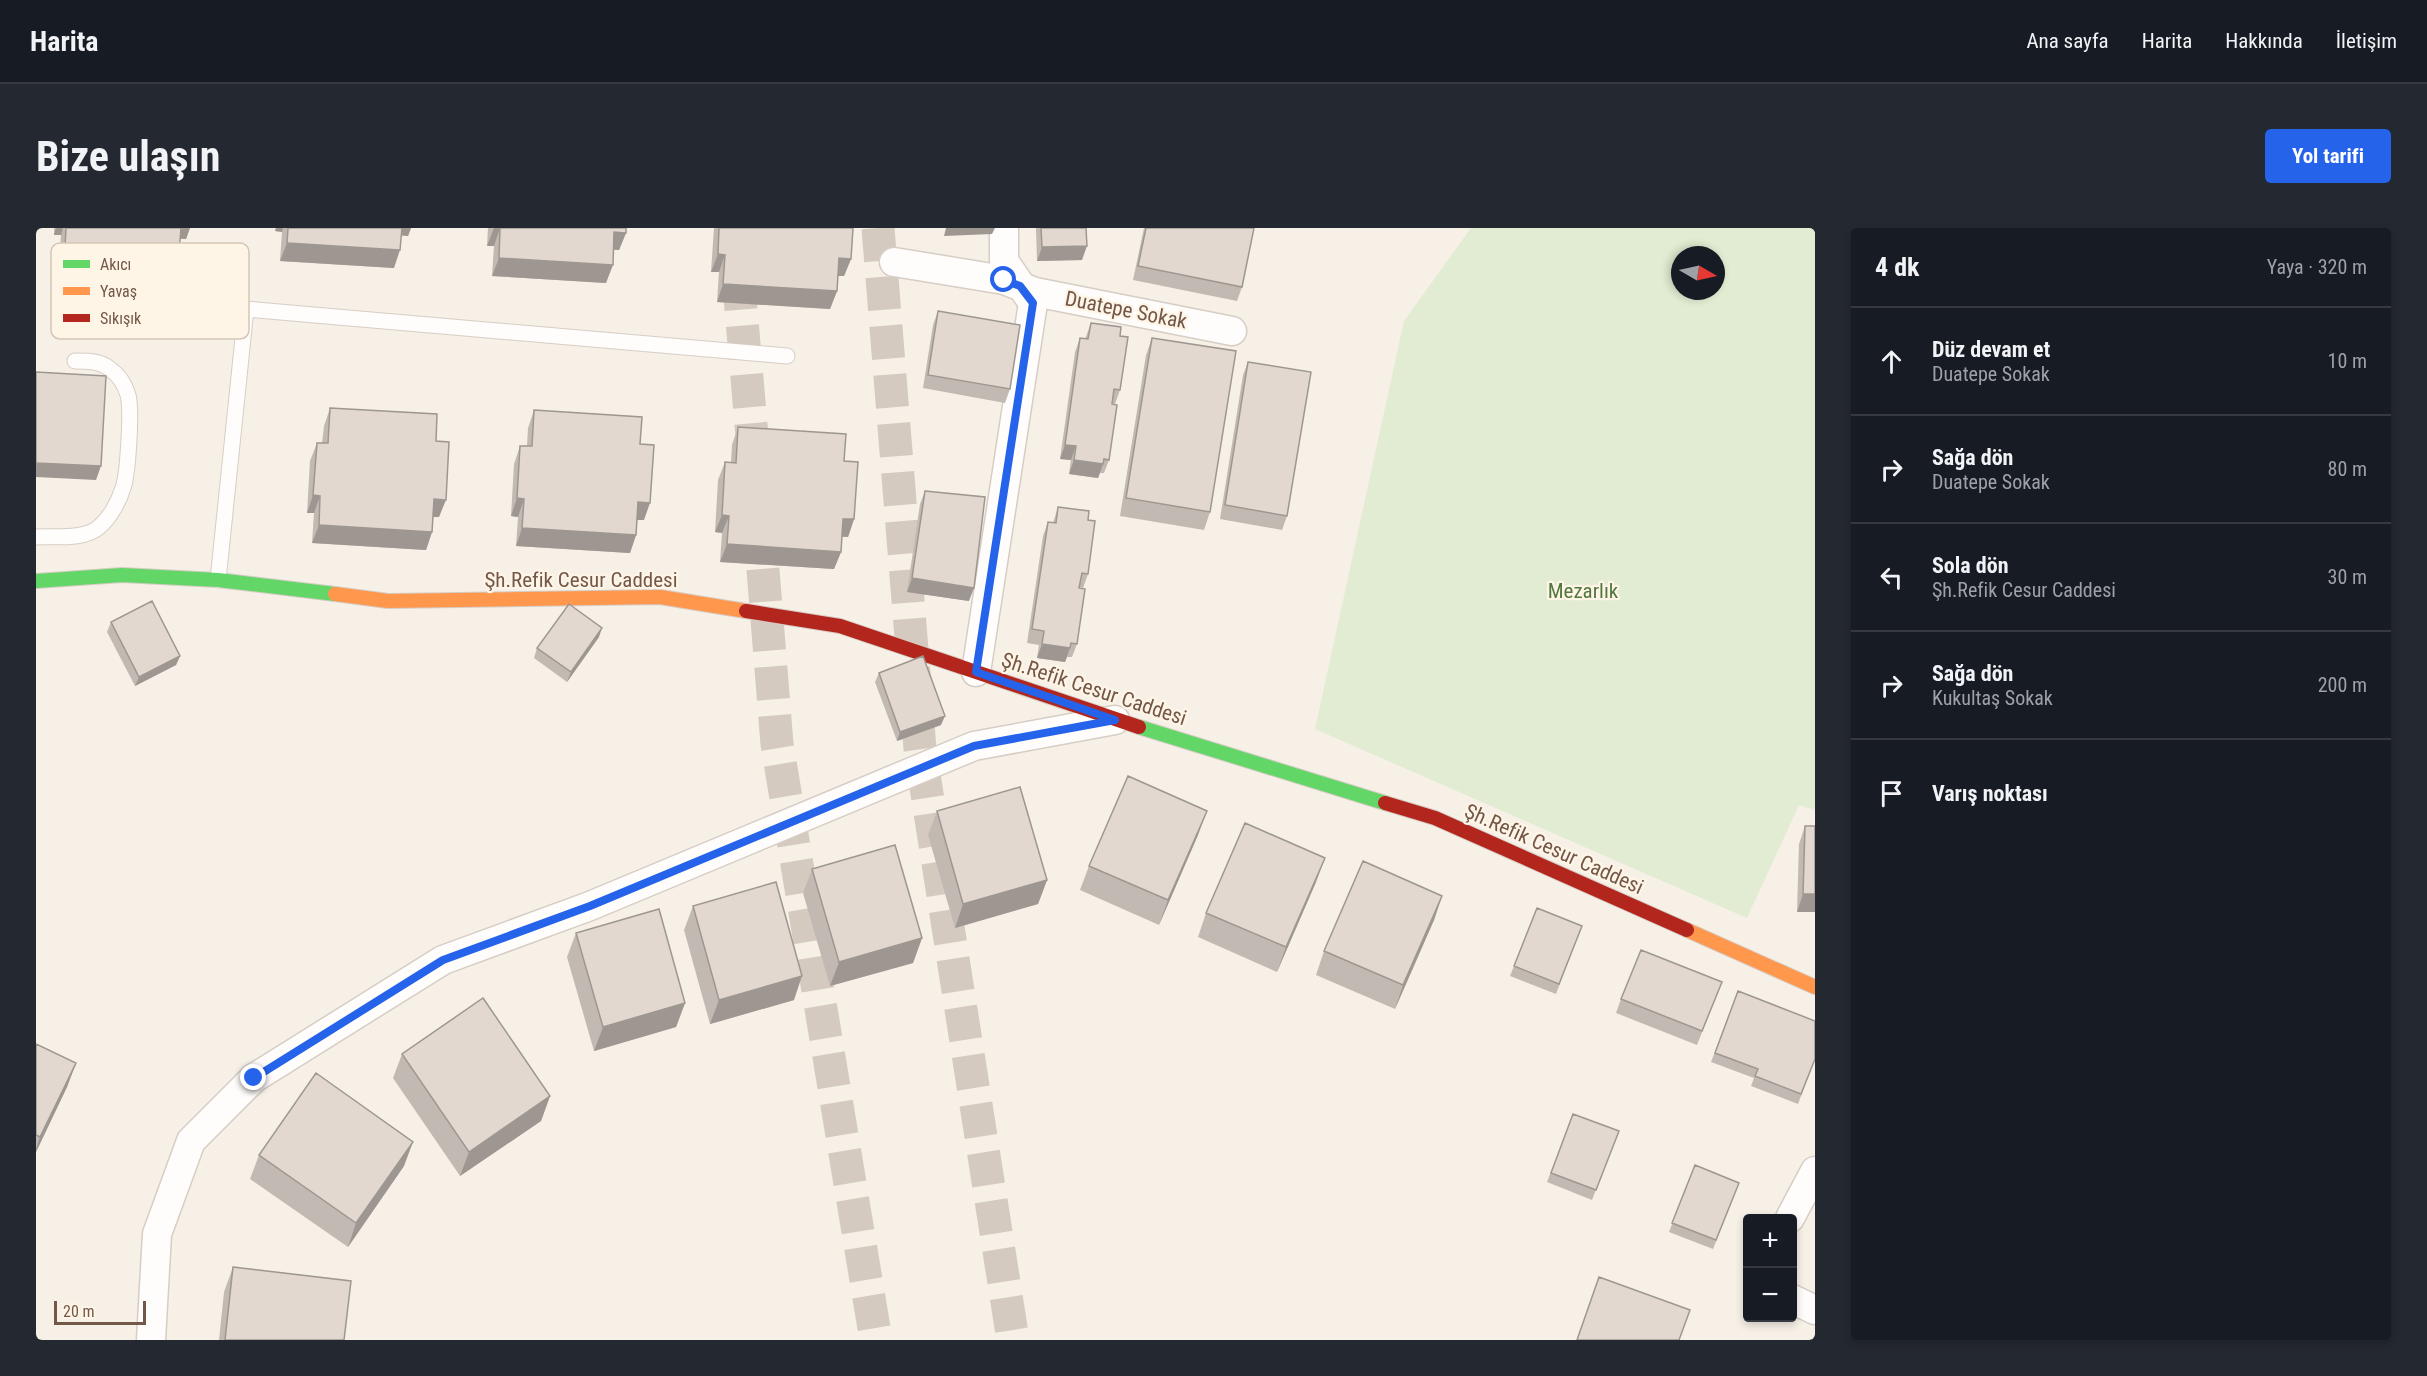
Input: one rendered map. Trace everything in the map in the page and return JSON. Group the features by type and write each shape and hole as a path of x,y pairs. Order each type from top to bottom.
{"street":[{"name":"Duatepe Sokak","path":"976,672 1033,303 1004,261 1004,228"},
{"name":"Duatepe Sokak","path":"894,262 1004,280 1035,292 1232,331"},
{"name":"Şh.Refik Cesur Caddesi","path":"36,581 122,575 218,580 388,602 660,597 840,626 1115,720 1435,818 1815,987"},
{"path":"151,1340 157,1234 191,1141 254,1078 443,960 590,906 974,746 1115,720"},
{"path":"1792,1214 1815,1171"},
{"path":"1797,1301 1815,1310"}],"lane":[{"path":"249,309 787,356"},
{"path":"218,580 243,339"},
{"path":"36,537 81,535 98,529 112,512 124,487 128,456 129,398 121,380 109,367 93,362 75,361"}],"green space":[{"name":"Mezarlık","path":"1471,228 1815,228 1815,810 1799,805 1747,918 1315,729 1404,321"}],"building":[{"path":"66,228 181,228 180,243 65,243"},
{"path":"288,228 402,228 400,250 287,243"},
{"path":"500,228 626,228 626,233 614,232 613,265 499,258"},
{"path":"719,228 853,228 851,259 839,258 837,291 723,284 725,255 718,254"},
{"path":"1041,228 1086,228 1087,246 1042,247"},
{"path":"1146,228 1254,228 1242,287 1138,266"},
{"path":"938,311 1020,325 1010,389 928,375"},
{"path":"1091,323 1121,327 1120,336 1128,337 1120,390 1114,389 1112,404 1117,405 1109,460 1104,459 1103,464 1074,460 1076,446 1065,445 1080,338 1088,339"},
{"path":"1152,338 1236,351 1210,512 1126,498"},
{"path":"1248,362 1311,372 1287,516 1225,505"},
{"path":"36,372 106,376 101,466 36,463"},
{"path":"330,408 437,414 436,441 449,442 446,500 434,499 432,532 319,525 320,496 313,495 317,443 328,443"},
{"path":"534,410 642,417 640,444 654,445 650,503 638,502 636,535 522,528 524,499 517,498 520,446 532,446"},
{"path":"738,427 846,434 844,461 858,462 854,519 843,519 841,552 727,544 729,516 722,515 725,462 736,463"},
{"path":"925,491 985,497 974,588 912,578"},
{"path":"1058,507 1089,511 1088,520 1095,521 1088,574 1082,573 1079,588 1085,589 1077,644 1071,643 1070,648 1042,644 1044,631 1032,629 1048,522 1056,523"},
{"path":"152,601 180,656 139,677 111,622"},
{"path":"569,604 602,628 571,672 537,648"},
{"path":"923,656 945,716 900,732 879,673"},
{"path":"1128,776 1207,811 1168,900 1089,866"},
{"path":"1020,787 1047,880 963,904 937,811"},
{"path":"1245,823 1325,858 1286,947 1206,913"},
{"path":"1805,826 1815,826 1815,894 1803,894"},
{"path":"895,845 922,938 839,962 812,869"},
{"path":"1363,861 1442,896 1403,985 1324,951"},
{"path":"776,882 802,976 719,1000 693,906"},
{"path":"1537,908 1582,926 1559,984 1514,966"},
{"path":"659,909 685,1003 603,1027 576,933"},
{"path":"1641,950 1722,982 1702,1031 1621,999"},
{"path":"1738,991 1815,1021 1815,1059 1801,1094 1755,1076 1758,1069 1715,1053"},
{"path":"483,998 550,1096 469,1152 402,1054"},
{"path":"36,1044 76,1063 40,1137 36,1135"},
{"path":"316,1073 413,1142 356,1223 259,1155"},
{"path":"1573,1114 1619,1131 1596,1190 1551,1173"},
{"path":"1695,1165 1739,1183 1716,1240 1672,1223"},
{"path":"233,1267 351,1281 344,1340 225,1340"},
{"path":"1599,1277 1690,1310 1679,1340 1577,1340"}],"tunnel":[{"path":"734,228 755,471"},
{"path":"878,228 920,749 1013,1340"},
{"path":"759,520 777,744 876,1340"}],"traffic: fast":[{"path":"36,581 122,575 218,580 335,594"},
{"path":"1139,727 1385,803"}],"traffic: slow":[{"path":"335,594 388,601 660,597 746,611"},
{"path":"1687,930 1815,987"}],"traffic: jam":[{"path":"746,611 840,626 1139,727"},
{"path":"1385,803 1435,818 1687,930"}],"route":[{"path":"254,1078 443,960 590,906 974,746 1115,720 976,672 1033,303 1020,286 1004,280"}]}
